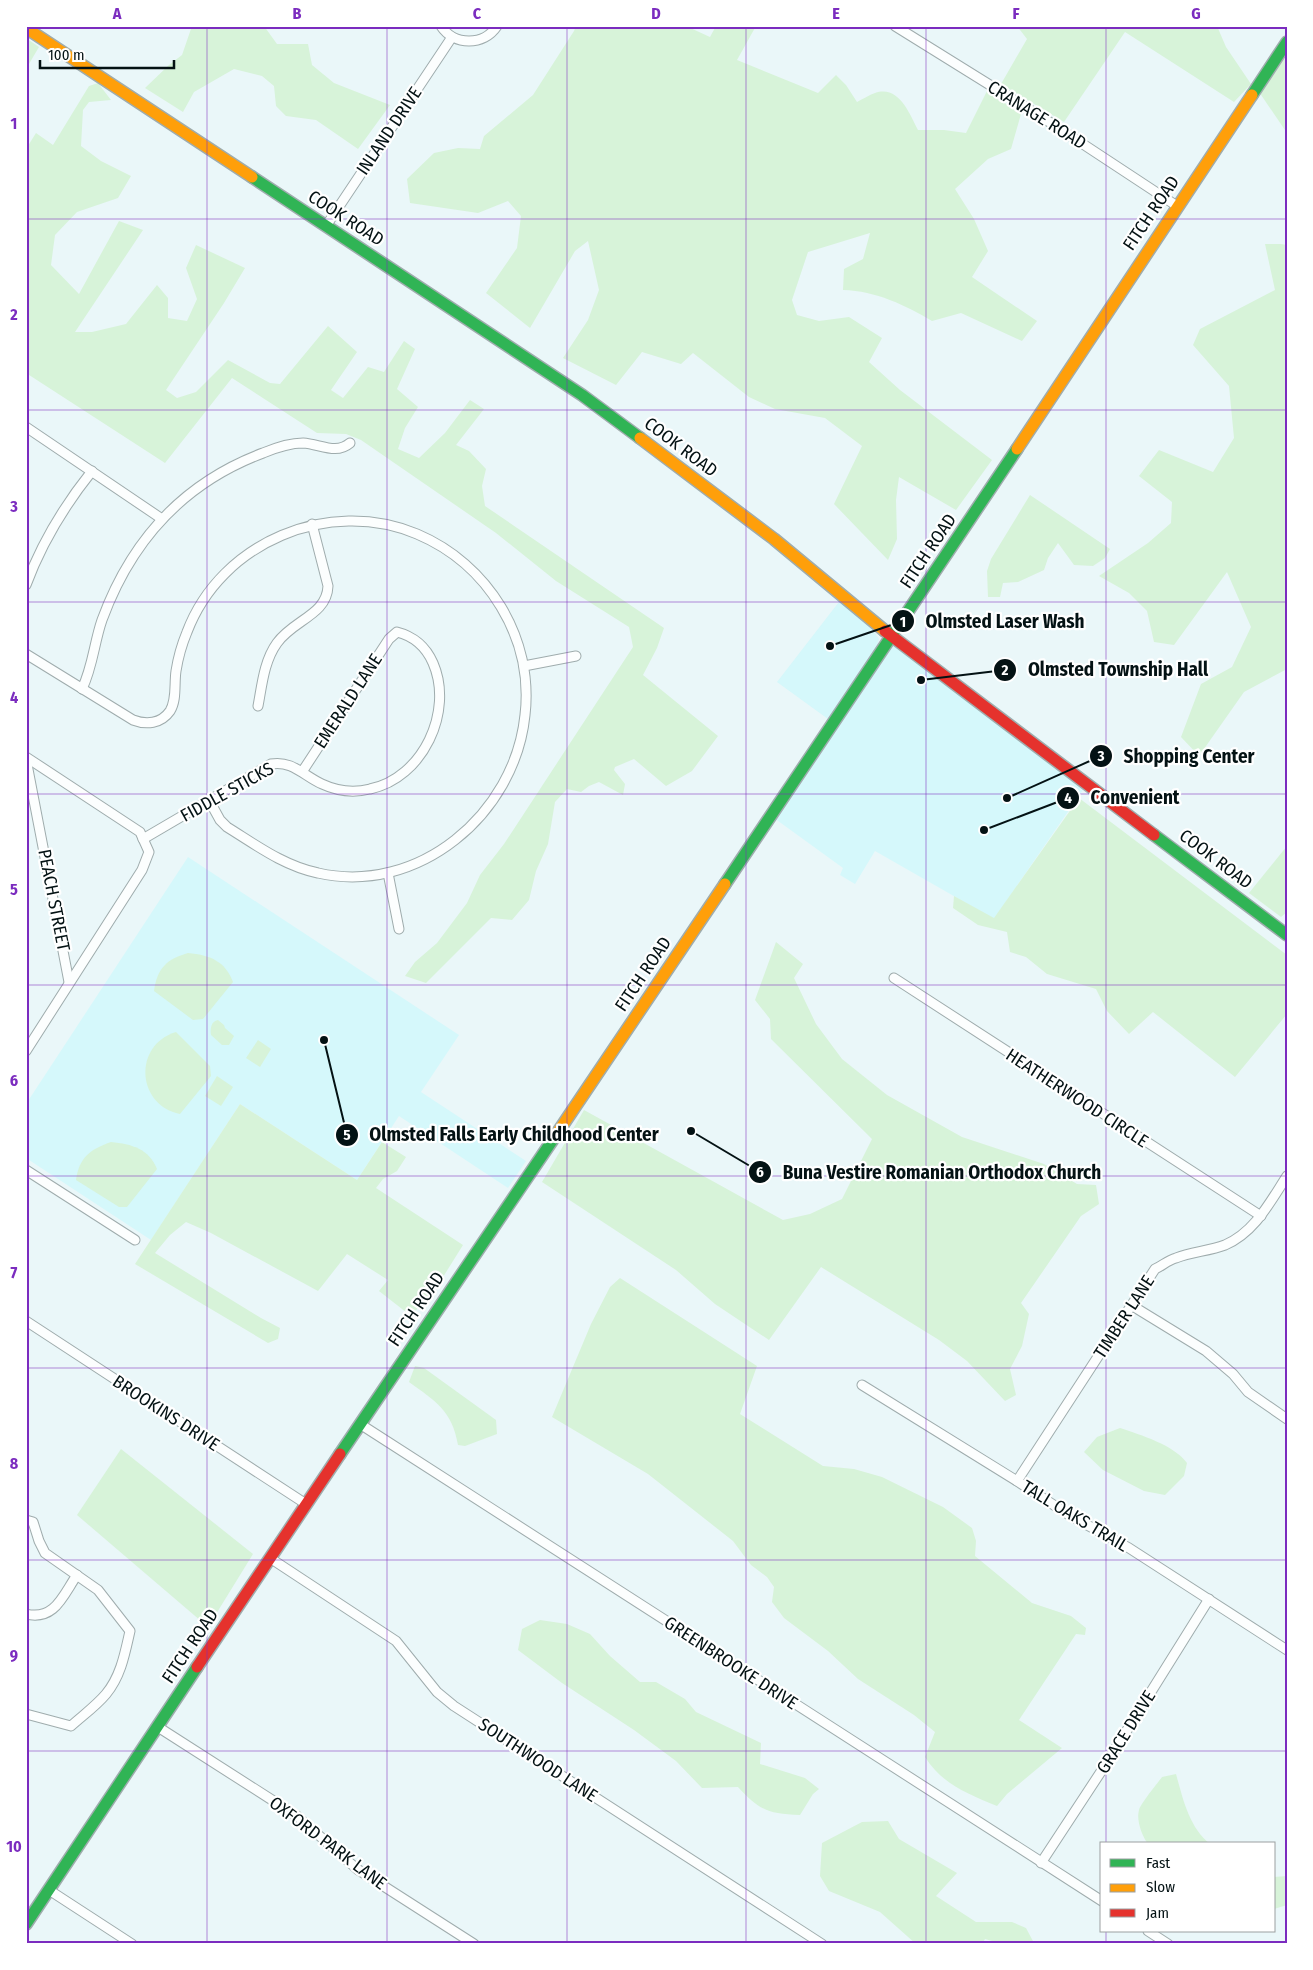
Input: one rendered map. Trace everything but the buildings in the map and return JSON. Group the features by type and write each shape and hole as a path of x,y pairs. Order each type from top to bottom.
{"street":[{"path":"441,26 452,37 462,41 483,39 493,32 497,26"},
{"name":"CRANAGE ROAD","path":"895,26 1177,206"},
{"name":"COOK ROAD","path":"26,28 582,395 774,539 892,637 1287,935"},
{"name":"INLAND DRIVE","path":"326,226 452,37"},
{"name":"FITCH ROAD","path":"26,1924 306,1504 892,637 1287,42"},
{"path":"26,427 162,519"},
{"path":"82,689 91,670 101,623 115,587 138,547 162,519 180,502 200,486 238,463 262,453 292,444 314,444 332,449 345,447 350,443"},
{"path":"26,585 54,524 92,471"},
{"path":"26,654 137,722 146,724 163,718 170,711 173,703 178,663 188,628 198,608 214,586 233,566 257,547 312,524 334,521 359,521 389,525 418,534 449,551 474,572 497,600 512,628 524,666 526,685 525,715 519,748 506,778 490,803 475,822 447,847 418,864 388,873 366,877 342,877 319,874 278,859 227,826 220,820 209,800"},
{"path":"258,706 266,665 278,642 297,623 319,608 326,596 328,586 312,524"},
{"name":"FIDDLE STICKS","path":"143,839 270,764 286,764 321,784 352,792 387,784 401,775 419,755 430,738 438,720 441,691 438,675 431,659 419,643 407,634 397,632"},
{"name":"EMERALD LANE","path":"302,772 384,645 397,632"},
{"path":"524,666 576,656"},
{"path":"26,758 140,832 149,852 142,870 26,1051"},
{"name":"PEACH STREET","path":"26,758 70,982"},
{"path":"388,873 399,929"},
{"name":"HEATHERWOOD CIRCLE","path":"894,978 1261,1216"},
{"path":"26,1170 135,1240"},
{"name":"TIMBER LANE","path":"1017,1481 1155,1269 1176,1258 1226,1244 1243,1234 1261,1216 1287,1176"},
{"path":"1130,1305 1206,1351 1233,1374 1248,1392 1287,1419"},
{"name":"BROOKINS DRIVE","path":"26,1321 306,1504"},
{"name":"TALL OAKS TRAIL","path":"862,1385 1069,1515 1128,1548 1287,1650"},
{"name":"GREENBROOKE DRIVE","path":"360,1424 1100,1901"},
{"path":"26,1520 34,1522 39,1541 45,1553 98,1590 130,1631 124,1660 117,1677 106,1694 71,1726 26,1714"},
{"name":"SOUTHWOOD LANE","path":"270,1558 396,1641 437,1692 454,1706 822,1944"},
{"path":"26,1614 40,1616 53,1611 77,1575"},
{"name":"GRACE DRIVE","path":"1041,1862 1104,1767 1209,1599"},
{"name":"OXFORD PARK LANE","path":"158,1727 297,1816 357,1869 474,1944"},
{"path":"49,1890 132,1944"},
{"path":"1150,1932 1168,1944"}],"shaded area":[{"path":"842,598 870,626 879,639 876,652 828,719 777,682"},
{"path":"894,644 1085,787 994,919 875,851 855,884 840,875 843,868 774,818"},
{"path":"188,857 459,1035 421,1092 526,1161 508,1188 399,1116 357,1180 240,1104 151,1240 26,1158 26,1104"}],"green space":[{"path":"192,26 264,26 277,44 308,44 312,65 334,83 390,105 358,149 316,120 286,116 276,106 274,86 262,76 234,69 194,92 183,112 145,88 182,55"},
{"path":"576,26 686,26 710,37 716,26 756,26 737,60 818,93 836,75 846,85 857,102 875,93 891,93 902,102 918,130 944,130 966,133 987,91 1021,114 1011,149 988,159 955,189 974,219 988,251 972,277 1037,321 1022,341 961,313 932,321 879,296 843,290 844,269 863,259 870,233 808,252 792,300 797,315 819,321 849,317 882,338 869,362 900,390 992,460 956,510 899,477 896,500 897,539 888,560 834,504 862,446 825,418 775,409 749,397 693,353 681,364 642,352 616,385 563,358 588,320 599,290 588,241 575,251 530,328 486,293 517,248 521,216 508,201 478,213 410,203 407,179 434,153 458,148 480,149 484,136 533,95"},
{"path":"1017,26 1217,26 1226,47 1251,84 1234,102 1125,32 1064,122 1001,84 1027,39"},
{"path":"26,38 39,47 26,69"},
{"path":"1287,55 1287,133 1259,92"},
{"path":"98,83 111,100 89,102 83,110 81,146 101,161 131,176 118,198 77,212 55,235 51,265 79,294 119,221 143,230 75,332 92,332 126,324 157,285 168,298 168,318 187,321 197,299 186,268 196,245 245,268 166,390 177,398 196,392 228,360 270,383 280,384 328,326 357,352 331,390 343,398 368,367 384,372 404,341 415,349 397,389 418,407 405,428 398,449 419,458 445,433 470,400 484,409 456,445 469,451 486,469 482,486 485,506 664,628 657,648 643,675 718,736 692,771 666,786 634,759 615,767 614,770 625,784 623,795 599,782 581,792 567,789 555,802 548,844 536,871 529,900 512,920 491,918 426,983 405,976 415,962 437,943 467,903 480,875 504,844 633,647 629,627 556,581 496,533 361,440 346,434 317,433 232,378 165,463 26,373 26,149 36,133 53,145 89,86"},
{"path":"1265,244 1287,245 1287,669 1244,692 1199,756 1181,737 1201,684 1232,667 1251,627 1227,572 1174,645 1154,642 1147,611 1129,593 1099,576 1148,543 1171,523 1172,502 1139,476 1159,450 1213,472 1234,438 1229,386 1193,345 1200,329 1275,290"},
{"path":"1030,495 1110,549 1105,558 1093,566 1074,565 1058,543 1048,558 1044,570 1018,582 1003,583 1000,597 988,597 987,571 991,559"},
{"path":"1079,798 1287,955 1287,1014 1235,1077 1153,1012 1129,1034 1107,1011 1096,989 1047,974 1026,957 1010,952 1007,932 978,925 953,908 954,896 994,918"},
{"path":"1287,846 1287,912 1281,917 1249,893"},
{"path":"776,942 803,964 794,978 816,1024 842,1059 887,1095 962,1137 1044,1164 1077,1184 1096,1185 1099,1204 1081,1216 1021,1303 1029,1314 1022,1346 1010,1369 1016,1395 1005,1401 967,1361 939,1340 821,1267 769,1340 715,1304 676,1270 542,1182 584,1110 783,1220 810,1214 842,1199 872,1139 771,1039 770,1019 755,1000"},
{"path":"188,953 203,955 216,960 226,969 233,982 203,1019 193,1020 154,991 155,983 164,966 174,958"},
{"path":"218,1020 234,1036 229,1045 222,1045 211,1035 212,1026"},
{"path":"176,1032 210,1066 211,1076 180,1114 165,1108 155,1099 148,1088 145,1074 147,1061 152,1049 162,1039"},
{"path":"258,1040 271,1049 260,1067 246,1058"},
{"path":"217,1076 233,1087 221,1106 205,1096"},
{"path":"240,1104 357,1180 382,1142 406,1157 397,1171 383,1179 376,1188 463,1245 438,1285 411,1316 379,1291 388,1280 347,1254 318,1291 211,1233 186,1222 170,1235 155,1253 280,1328 278,1339 268,1343 135,1264"},
{"path":"111,1142 126,1144 139,1149 154,1162 157,1169 127,1207 119,1207 76,1180 80,1165 87,1155"},
{"path":"620,1278 757,1366 740,1414 823,1466 854,1469 882,1477 943,1507 972,1528 976,1541 975,1556 1032,1603 1071,1616 1086,1628 1085,1635 1076,1634 1019,1720 1062,1748 1007,1794 997,1806 956,1787 939,1774 925,1757 935,1732 914,1715 858,1679 828,1651 784,1618 772,1602 774,1587 767,1577 751,1565 733,1541 648,1474 552,1417 591,1324 610,1287"},
{"path":"415,1366 424,1368 496,1420 497,1434 465,1446 458,1445 447,1415 434,1401 409,1382"},
{"path":"1120,1428 1166,1446 1187,1463 1184,1476 1165,1495 1144,1491 1103,1470 1084,1452 1097,1437"},
{"path":"121,1449 253,1554 208,1627 77,1515"},
{"path":"540,1620 567,1624 590,1634 610,1656 640,1682 656,1682 685,1699 696,1712 761,1743 760,1764 805,1778 819,1789 813,1794 800,1815 772,1812 758,1806 738,1787 702,1788 676,1761 634,1730 562,1683 518,1650 522,1629"},
{"path":"1176,1774 1184,1803 1192,1821 1208,1842 1147,1842 1140,1828 1138,1814 1140,1807 1162,1777"},
{"path":"888,1821 899,1839 957,1873 936,1896 976,1922 1012,1922 1026,1928 1034,1943 1003,1944 985,1939 982,1944 916,1944 880,1912 829,1891 820,1876 822,1843 862,1822"},
{"path":"1287,1876 1287,1905 1276,1908 1276,1877"}],"traffic: fast":[{"path":"1252,95 1287,42"},
{"path":"252,177 582,395 640,438"},
{"path":"725,884 1017,449"},
{"path":"1154,835 1287,935"},
{"path":"340,1454 556,1135"},
{"path":"26,1924 197,1667"}],"traffic: slow":[{"path":"26,28 252,177"},
{"path":"1017,449 1252,95"},
{"path":"640,438 774,539 885,631"},
{"path":"556,1135 725,884"}],"traffic: jam":[{"path":"885,631 1154,835"},
{"path":"197,1667 340,1454"}],"place":[{"name":"Olmsted Laser Wash","path":"830,646"},
{"name":"Olmsted Township Hall","path":"921,680"},
{"name":"Shopping Center","path":"1007,798"},
{"name":"Convenient","path":"984,830"},
{"name":"Olmsted Falls Early Childhood Center","path":"324,1040"},
{"name":"Buna Vestire Romanian Orthodox Church","path":"691,1131"}]}
